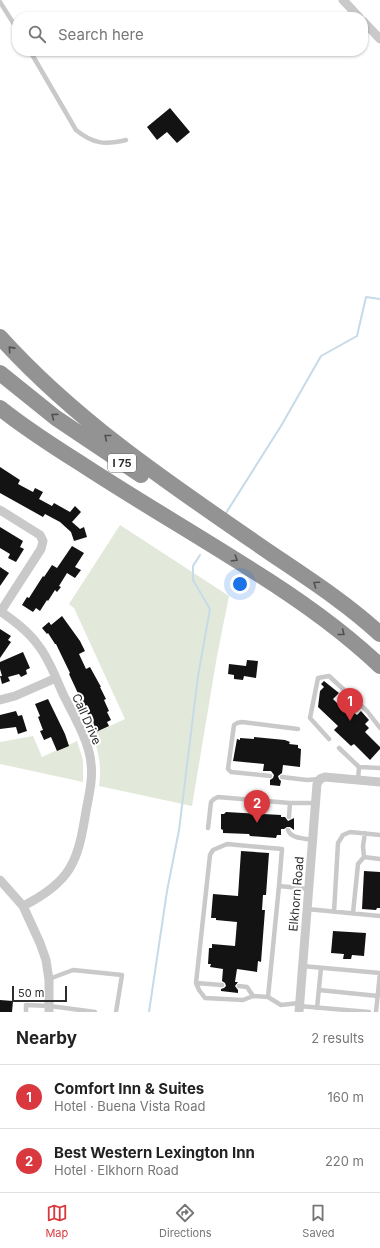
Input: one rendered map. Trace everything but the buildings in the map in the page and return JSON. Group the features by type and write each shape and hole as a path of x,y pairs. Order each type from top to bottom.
{"highway":[{"path":"0,337 38,377 114,443 253,541"},
{"name":"I 75","path":"0,373 56,418 96,446 165,490 253,541 343,603 380,634"},
{"name":"I 75","path":"0,408 47,442 92,471 281,588 320,615 380,666"},
{"path":"0,421 202,538"}],"street":[{"path":"343,0 354,12"},
{"path":"368,26 380,39"},
{"path":"0,510 40,535 43,541 41,549 0,611"},
{"name":"Call Drive","path":"0,611 32,637 46,656 88,747 92,764 90,790 82,840 74,863 53,887 23,906"},
{"path":"0,700 16,696 56,678"},
{"path":"320,779 329,777 380,782"},
{"name":"Elkhorn Road","path":"299,1007 317,784 320,779"},
{"path":"0,880 23,906 40,943 46,960 49,979 49,1009"}],"lane":[{"path":"0,2 12,21"},
{"path":"33,56 76,130 88,139 103,143 126,140"},
{"path":"329,739 310,718 318,678 329,676 367,711 380,728"},
{"path":"270,776 232,772 228,769 234,725 242,722 298,729"},
{"path":"339,748 359,767 380,768"},
{"path":"358,780 359,767"},
{"path":"282,777 307,780 320,779"},
{"path":"208,828 211,802 218,798 290,804 316,803"},
{"path":"289,817 290,804"},
{"path":"288,830 292,836 312,840"},
{"path":"334,912 338,843 343,836 350,832 380,835"},
{"path":"353,913 358,864 364,857 363,846 365,833"},
{"path":"268,997 282,849 227,844 213,850 210,855 196,983 205,998 243,1000 253,996 268,997 281,1004 299,1007 369,1012"},
{"path":"364,857 380,859"},
{"path":"279,886 308,889"},
{"path":"307,909 380,916"},
{"path":"302,966 380,973 378,1012"},
{"path":"317,1008 320,968"},
{"path":"49,979 73,970 122,975 116,1012"},
{"path":"196,983 222,985"},
{"path":"238,986 247,987 253,996"},
{"path":"319,990 378,996"},
{"path":"26,1012 26,1005 49,1009 95,1012"}],"green space":[{"path":"120,525 229,596 217,656 192,806 99,786 99,760 92,734 125,719 74,608 69,604"},
{"path":"33,736 42,757 77,741 83,760 83,782 0,764 0,742"}],"waterway":[{"path":"226,513 281,426 321,356 357,336 366,297 380,299"},
{"path":"149,1012 167,891 179,830 198,676 210,609 193,580 193,566 200,555"}],"place":[{"name":"Comfort Inn & Suites","path":"350,721"},
{"name":"Best Western Lexington Inn","path":"257,823"}]}
